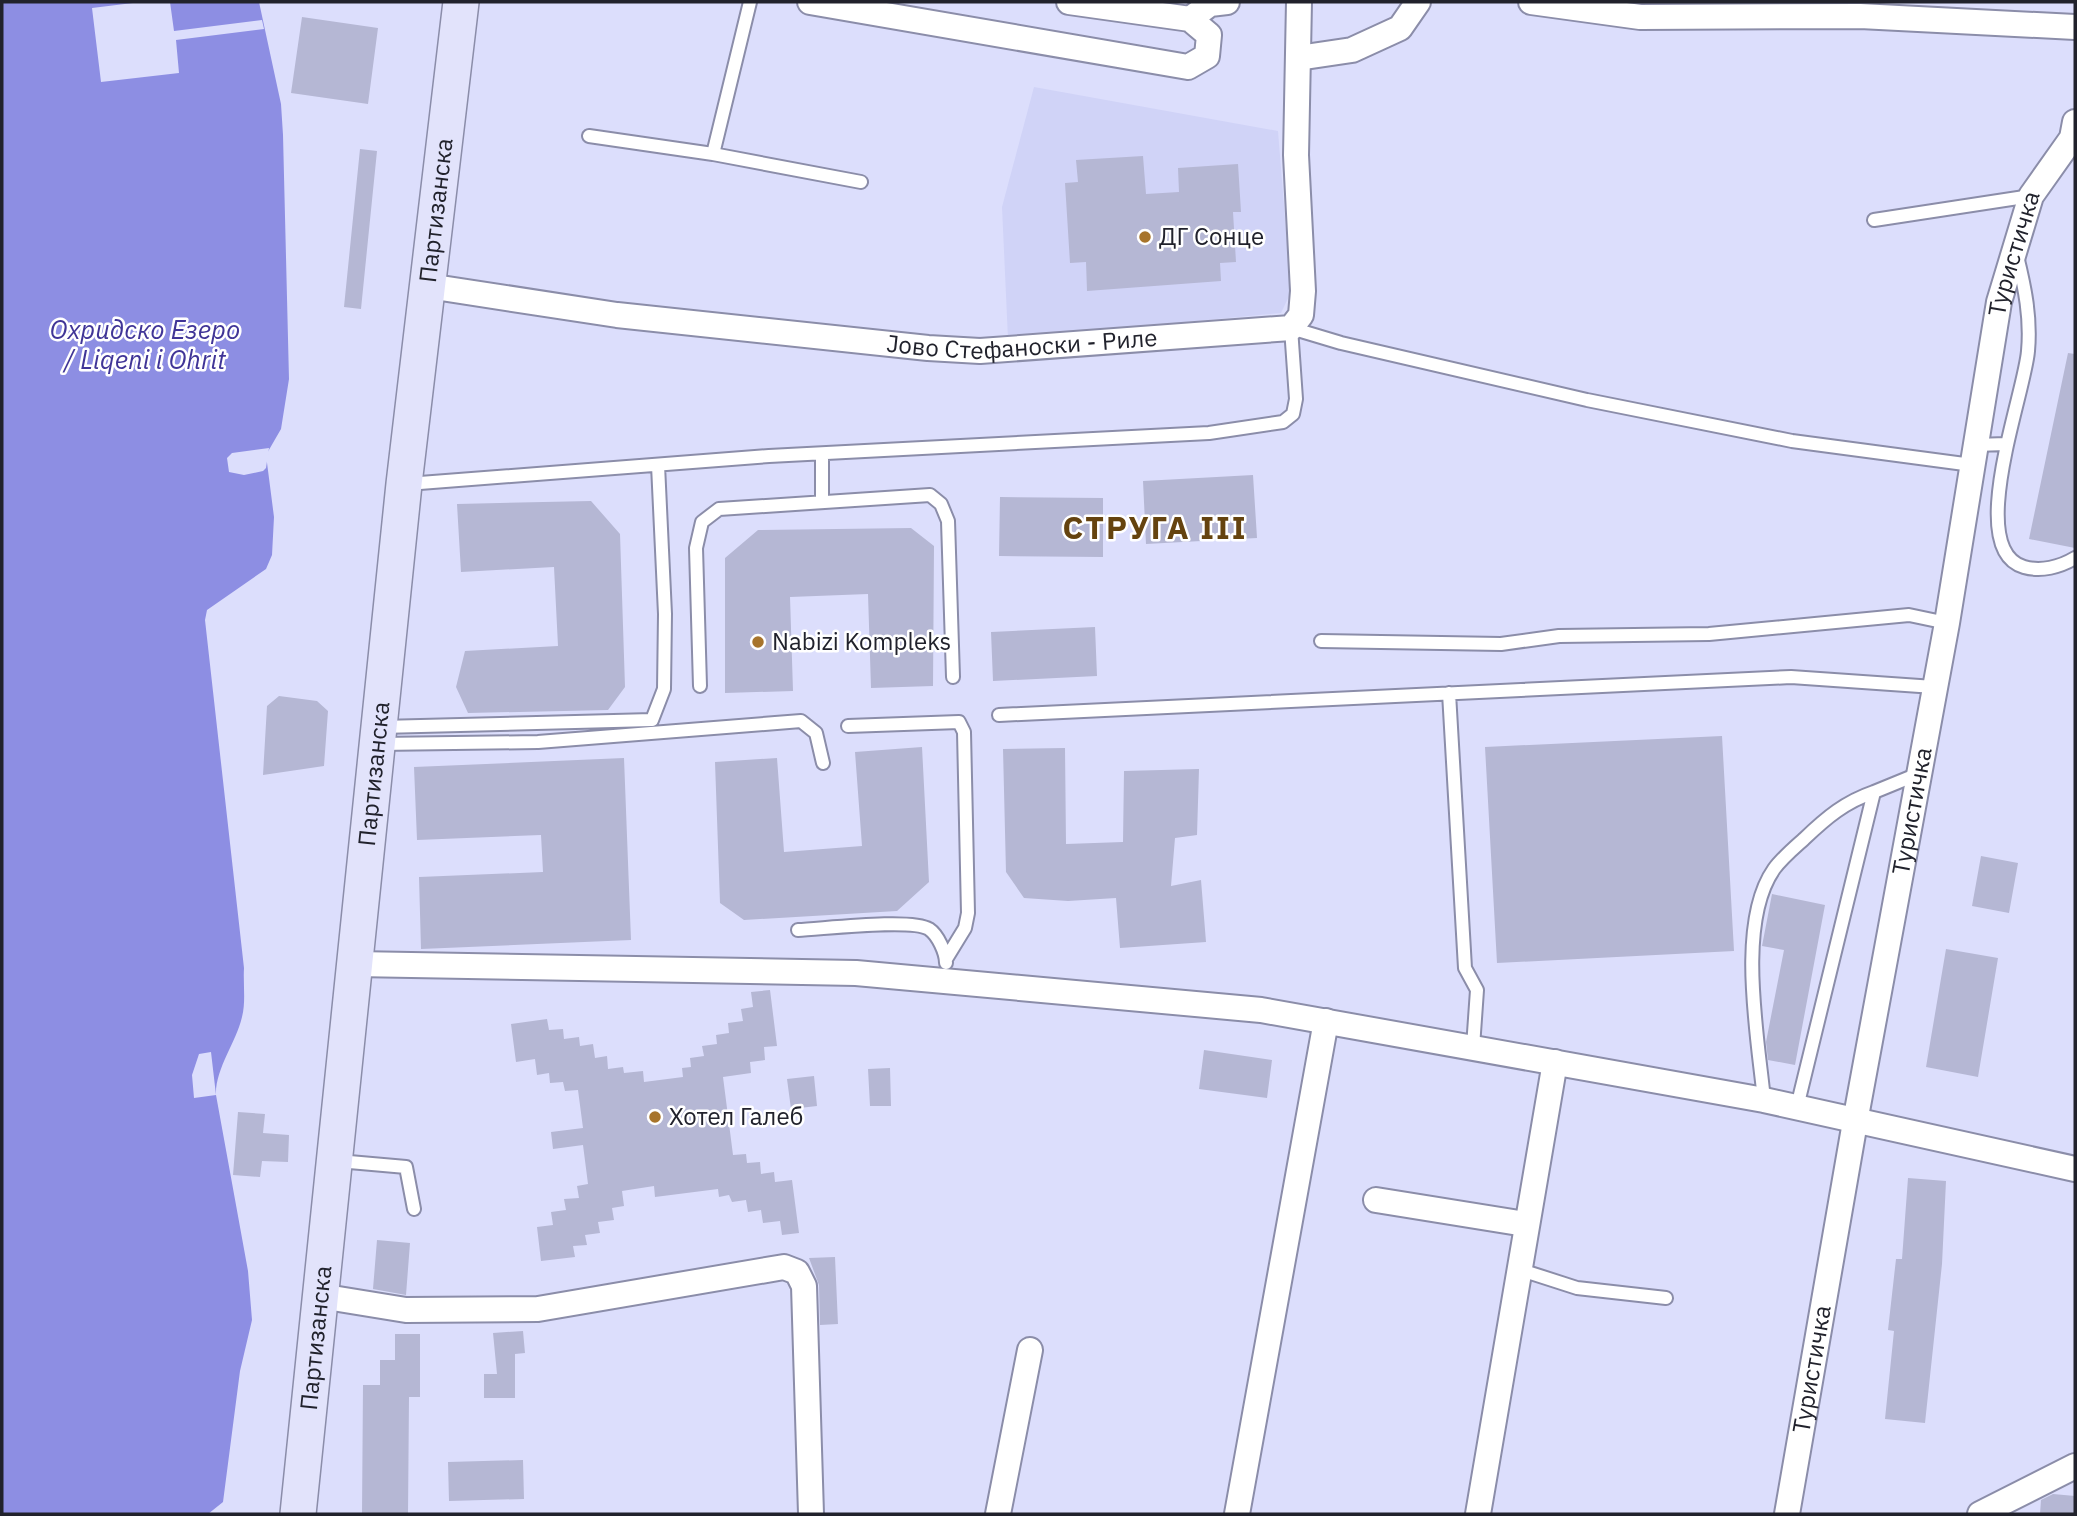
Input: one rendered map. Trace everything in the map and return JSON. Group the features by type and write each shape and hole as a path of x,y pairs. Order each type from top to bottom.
{"main road":[{"name":"Партизанска","path":"298,1514 438,176 459,18 473,2"}],"street":[{"path":"810,2 1188,67 1207,56 1209,34 1190,19 1069,2"},
{"path":"1190,19 1210,4 1227,2"},
{"path":"1291,328 1301,315 1303,291 1296,155 1299,2"},
{"path":"1298,58 1352,50 1400,28 1418,2"},
{"path":"1531,2 1640,17 1860,16 2075,27"},
{"name":"Туристичка","path":"1787,1514 1855,1122 1947,623 1998,302 2031,196 2074,135"},
{"name":"Јово Стефаноски - Риле","path":"428,286 617,315 980,351 1291,328"},
{"path":"355,964 843,973 944,969 1114,999 1261,1010 1326,1021 1765,1100 2075,1169"},
{"path":"1237,1514 1326,1021"},
{"path":"1478,1514 1525,1224 1555,1062"},
{"path":"1376,1200 1525,1224"},
{"path":"320,1296 406,1310 538,1309 784,1267 797,1272 804,1286 811,1514"},
{"path":"998,1514 1030,1350"},
{"path":"1980,1514 2075,1466"}],"lane":[{"path":"713,154 750,2"},
{"path":"589,136 713,154 861,182"},
{"path":"1874,220 2031,196"},
{"path":"2015,249 2026,290 2028,353 2006,444 1998,496 2003,551 2012,564 2027,569 2051,568 2075,558"},
{"path":"404,484 822,454 1209,433 1283,422 1293,414 1296,399 1291,328 1341,343 1614,405 1792,441 1974,455 2006,444"},
{"path":"822,454 822,500"},
{"path":"379,735 652,720 664,689 665,614 658,465"},
{"path":"700,686 696,548 702,522 719,509 822,500 930,495 941,504 948,521 953,677"},
{"path":"1321,641 1501,644 1559,636 1709,634 1909,615 1947,623"},
{"path":"999,715 1791,677 1934,687"},
{"path":"1449,693 1465,968 1477,990 1473,1047"},
{"path":"379,735 538,742 801,721 816,733 823,763"},
{"path":"848,726 960,722 964,732 968,913 965,928 944,969"},
{"path":"1765,1100 1751,961 1757,912 1774,869 1835,809 1918,774"},
{"path":"1797,1107 1874,792"},
{"path":"798,930 911,924 930,930 944,969"},
{"path":"334,1160 406,1167 414,1209"},
{"path":"1518,1269 1577,1288 1666,1298"}],"shaded area":[{"name":"ДГ Сонце","path":"1034,87 1278,131 1291,292 1281,313 1008,339 1002,207"}],"water":[{"name":"Охридско Езеро / Liqeni i Ohrit","path":"2,2 259,2 281,104 289,379 281,429 266,455 274,517 272,555 266,569 207,610 205,620 244,968 242,1017 222,1066 216,1095 248,1271 252,1320 240,1371 223,1502 208,1514 2,1514"}],"pier":[{"path":"141,2 170,2 174,31 262,20 264,29 176,40 179,73 101,82 92,8"},
{"path":"269,448 266,468 263,471 244,475 229,472 227,458 232,453"},
{"path":"211,1052 216,1095 194,1098 192,1075 199,1054"}],"building":[{"path":"302,17 378,28 368,104 291,93"},
{"path":"360,149 377,151 361,309 344,307"},
{"path":"1143,156 1146,194 1179,192 1178,168 1238,164 1241,212 1233,212 1236,262 1220,263 1221,281 1087,291 1086,262 1070,263 1065,183 1078,182 1076,160"},
{"path":"2068,353 2075,354 2075,548 2029,539"},
{"path":"1253,475 1257,538 1146,544 1143,481"},
{"path":"1000,497 1103,498 1103,557 999,556"},
{"path":"591,501 620,534 625,687 608,710 468,713 456,687 465,651 558,646 554,567 461,572 457,504"},
{"name":"Nabizi Kompleks","path":"911,528 934,546 933,686 871,688 868,594 790,597 793,691 725,693 725,558 758,530"},
{"path":"1095,627 1097,676 993,681 991,632"},
{"path":"279,696 317,701 328,711 324,766 263,775 267,706"},
{"path":"1722,736 1734,951 1497,963 1485,747"},
{"path":"922,747 929,882 897,911 744,920 720,903 715,762 777,758 784,852 862,846 855,752"},
{"path":"1065,748 1066,844 1123,842 1124,771 1199,769 1197,835 1175,838 1171,886 1201,880 1206,942 1120,948 1116,898 1068,901 1024,898 1006,872 1003,749"},
{"path":"624,758 631,940 421,949 419,877 543,872 541,835 417,840 414,767"},
{"path":"1981,856 2018,863 2009,913 1972,906"},
{"path":"1772,894 1825,905 1795,1065 1768,1060 1766,1042 1784,950 1762,946"},
{"path":"1946,949 1998,958 1978,1077 1926,1067"},
{"name":"Хотел Галеб","path":"770,990 777,1046 764,1047 765,1060 750,1062 751,1073 723,1077 733,1155 746,1154 747,1163 760,1162 761,1174 774,1172 775,1182 792,1180 799,1233 782,1235 780,1221 763,1223 761,1210 748,1212 746,1200 732,1202 729,1195 719,1197 718,1189 655,1197 654,1186 622,1191 624,1206 612,1208 614,1220 598,1222 600,1233 585,1235 587,1245 573,1246 575,1257 541,1261 537,1227 553,1225 551,1212 566,1210 564,1199 579,1198 577,1186 588,1184 583,1145 553,1149 551,1132 583,1128 578,1090 565,1091 563,1082 550,1083 549,1073 537,1075 535,1059 516,1062 511,1024 547,1019 549,1030 563,1029 564,1039 579,1037 580,1046 593,1044 595,1058 607,1056 608,1069 623,1067 624,1073 643,1071 644,1082 683,1077 682,1068 691,1067 690,1058 704,1056 702,1046 717,1044 716,1035 729,1033 728,1023 743,1021 741,1009 753,1007 751,992"},
{"path":"1204,1050 1272,1060 1267,1098 1199,1089"},
{"path":"890,1068 891,1106 870,1106 868,1069"},
{"path":"814,1076 817,1106 791,1109 787,1079"},
{"path":"238,1112 265,1114 263,1133 289,1135 288,1162 262,1161 260,1177 233,1175"},
{"path":"1908,1178 1946,1181 1942,1264 1925,1423 1885,1419 1894,1331 1888,1330 1896,1259 1902,1259"},
{"path":"377,1240 410,1243 406,1295 373,1289"},
{"path":"835,1257 838,1324 820,1325 819,1285 809,1258"},
{"path":"523,1331 525,1353 515,1354 515,1398 484,1398 484,1374 497,1374 493,1333"},
{"path":"395,1334 420,1334 420,1397 409,1397 408,1514 362,1514 363,1385 380,1385 380,1360 395,1360"},
{"path":"523,1460 524,1499 449,1501 448,1462"},
{"path":"2053,1494 2075,1496 2075,1514 2040,1514 2041,1500"}],"place":[{"name":"ДГ Сонце","path":"1145,237"},
{"name":"Nabizi Kompleks","path":"758,642"},
{"name":"Хотел Галеб","path":"655,1117"}],"district":[{"name":"СТРУГА III","path":"1155,528"}]}
